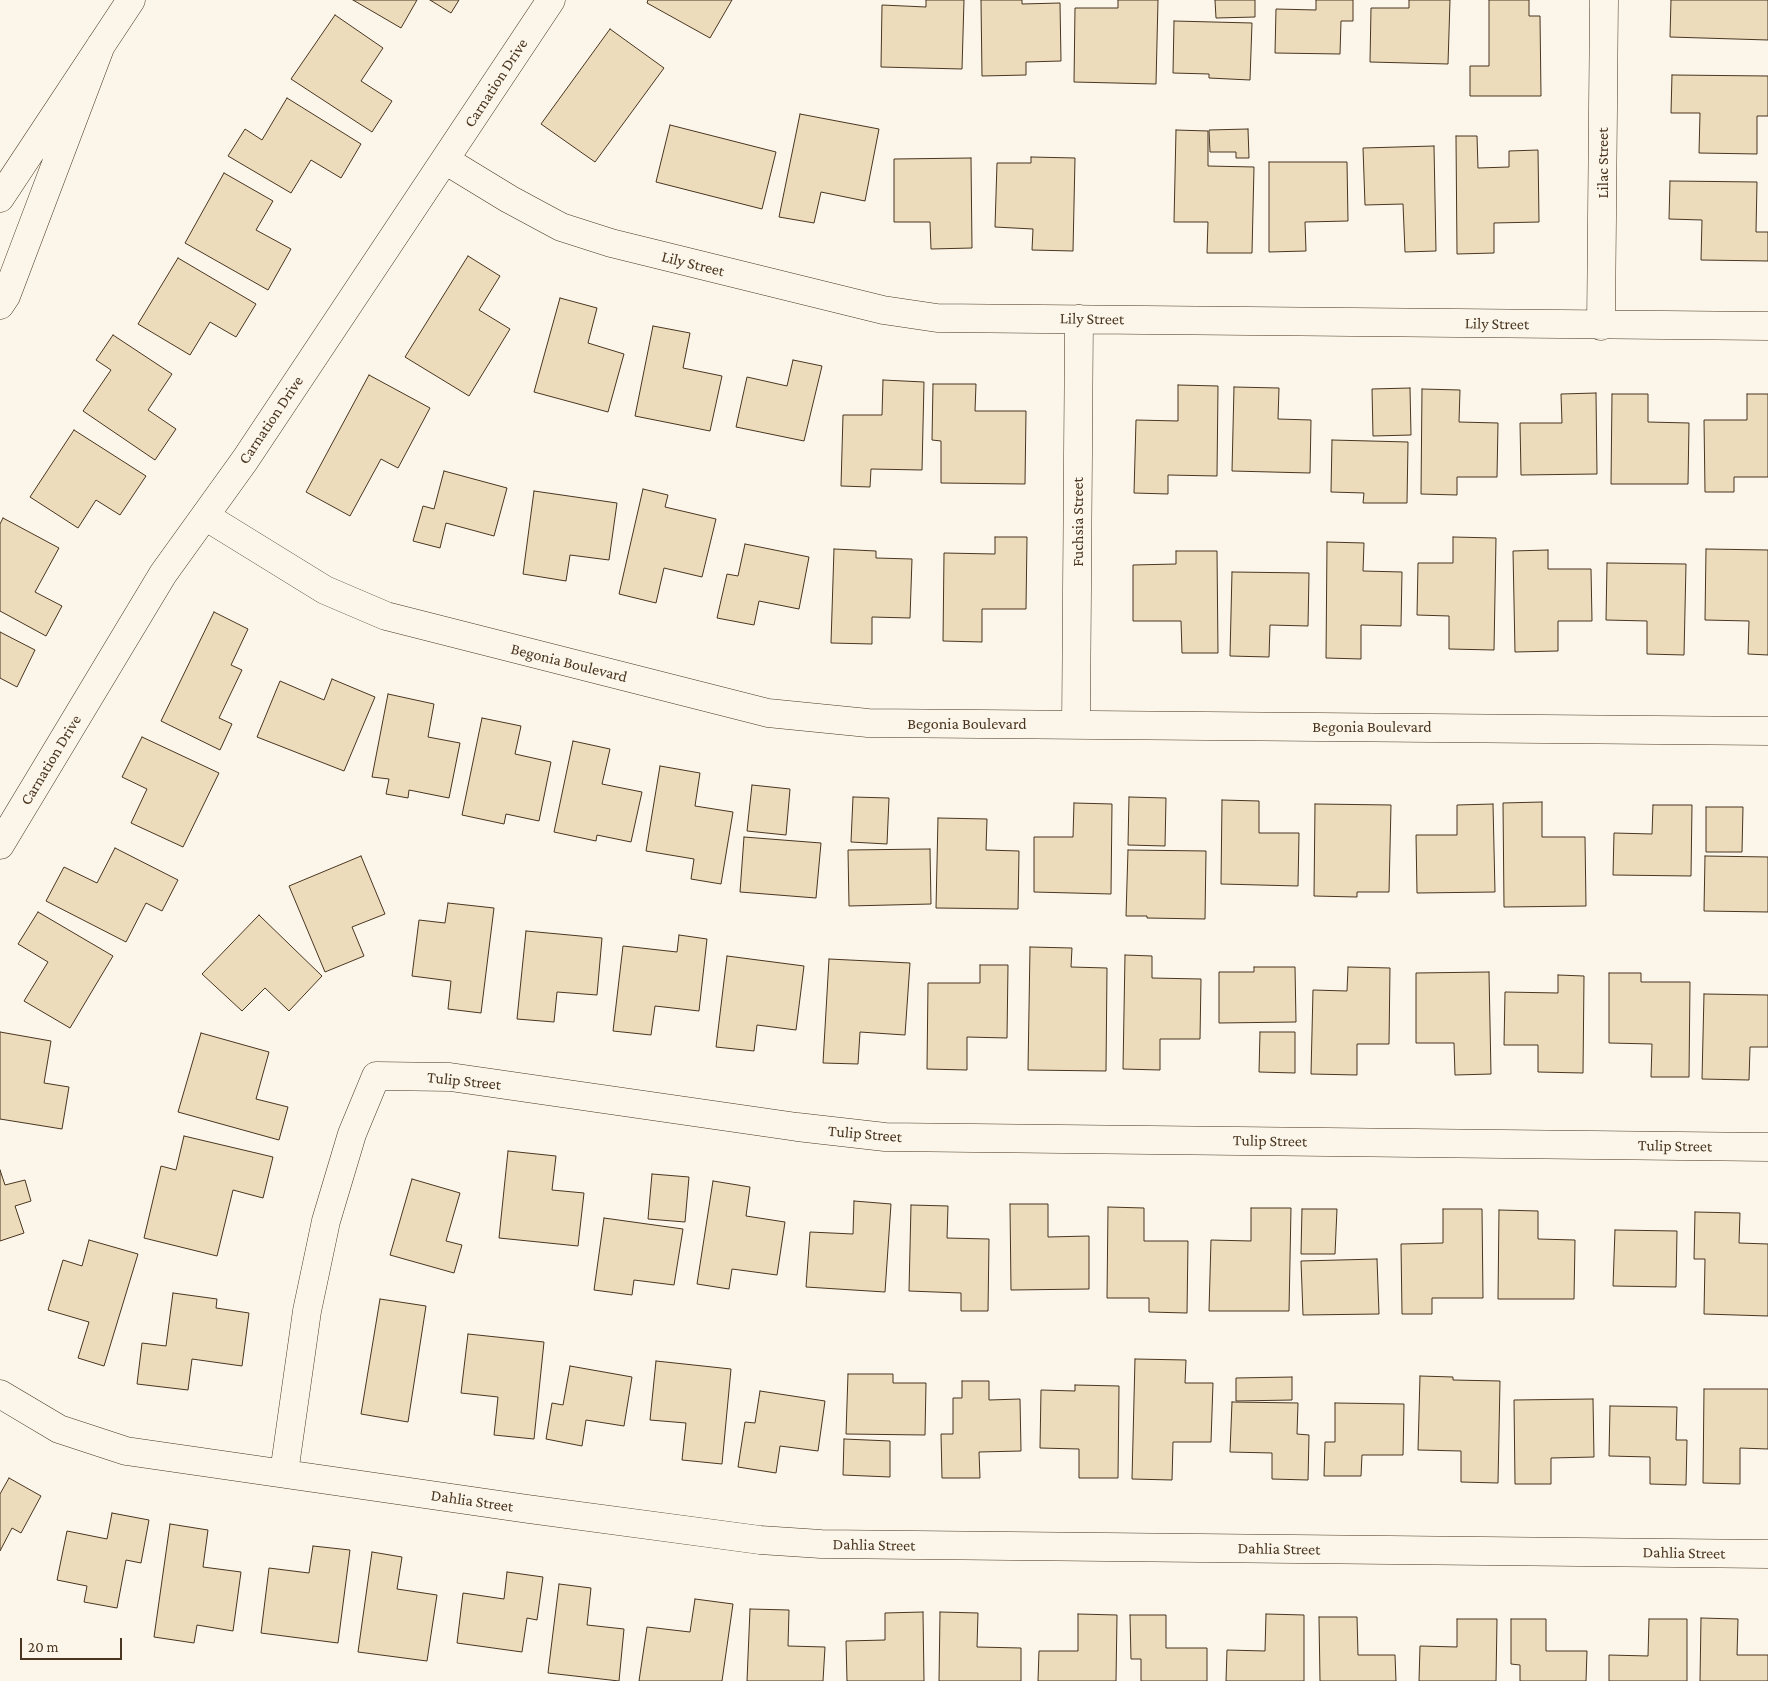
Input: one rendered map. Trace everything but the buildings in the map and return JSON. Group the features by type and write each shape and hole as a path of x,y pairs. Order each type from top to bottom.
{"main road":[{"path":"0,198 131,0"},
{"name":"Carnation Drive","path":"0,846 163,574 245,460 550,0"},
{"name":"Lilac Street","path":"1601,326 1604,0"},
{"path":"0,305 6,296 101,45"},
{"name":"Lily Street","path":"445,160 509,199 561,227 621,246 883,310 937,318 1601,326 1768,326"},
{"name":"Fuchsia Street","path":"1076,725 1079,319"},
{"name":"Begonia Boulevard","path":"205,516 325,590 386,616 768,713 868,724 1768,731"},
{"name":"Tulip Street","path":"284,1473 307,1312 326,1221 352,1134 376,1076 450,1077 797,1127 885,1137 1768,1146"},
{"name":"Dahlia Street","path":"0,1394 59,1429 126,1451 363,1486 760,1540 821,1544 1768,1554"}]}
